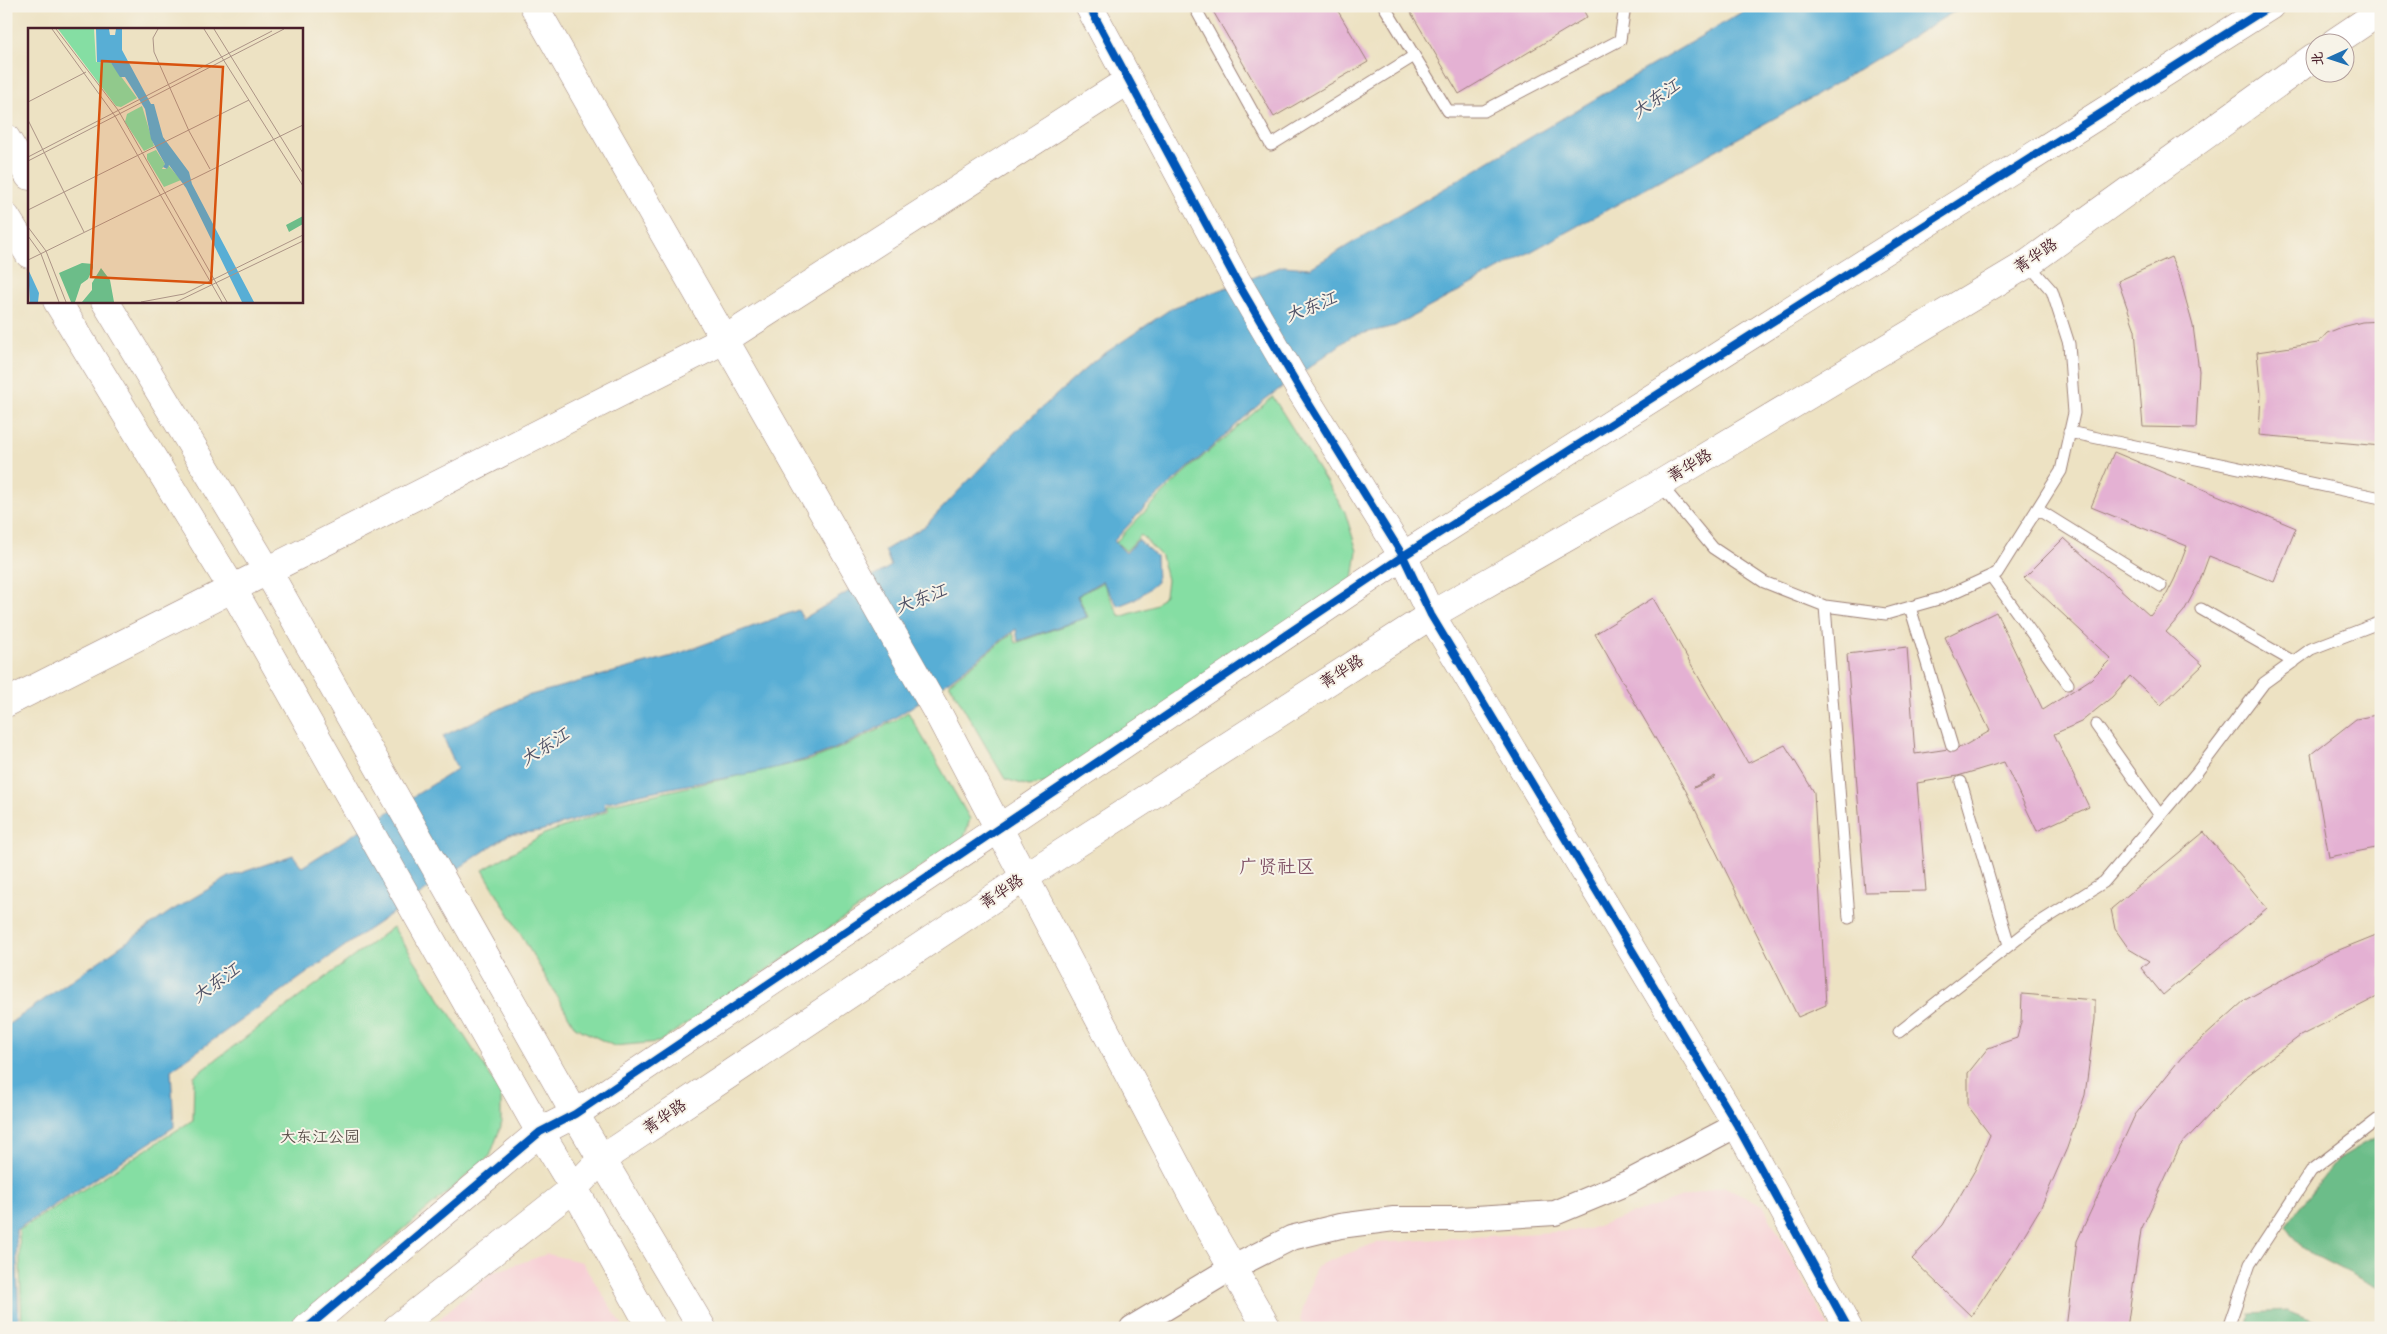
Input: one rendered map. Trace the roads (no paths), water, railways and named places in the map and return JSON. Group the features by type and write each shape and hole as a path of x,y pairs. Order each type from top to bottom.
{"street":[{"path":"534,6 940,717 1232,1268 1267,1328"},
{"path":"1089,6 1235,278 1301,391 1403,556 1431,614 1737,1125 1848,1328"},
{"path":"307,1328 540,1132 575,1114 998,826 1403,556 2270,6"},
{"path":"2350,32 2377,14"},
{"name":"菁华路","path":"397,1328 574,1188 602,1159 1025,877 1431,614 1660,484 2027,264 2304,65"},
{"path":"6,704 267,570 724,340 1129,80"},
{"path":"6,138 28,174"},
{"path":"6,217 28,252"},
{"path":"58,302 232,588 540,1132 574,1188 651,1328"},
{"path":"105,302 267,570 575,1114 702,1328"},
{"path":"1132,1328 1232,1268 1291,1238 1340,1226 1394,1219 1460,1220 1555,1213 1627,1183 1737,1125"}],"lane":[{"path":"1194,6 1271,145 1414,56"},
{"path":"1384,6 1448,112 1484,111 1620,40 1625,6"},
{"path":"1660,484 1713,548 1764,582 1825,606 1886,614 1942,598 1997,573 2060,471 2074,413 2069,344 2052,292 2027,264"},
{"path":"2069,432 2381,498"},
{"path":"2037,509 2161,586"},
{"path":"1991,576 2068,684"},
{"path":"1825,606 1849,918"},
{"path":"1910,607 1952,746"},
{"path":"2201,610 2294,662"},
{"path":"1899,1032 2034,926 2104,882 2159,814 2197,772 2264,683 2311,649 2381,622"},
{"path":"2096,725 2159,814"},
{"path":"1961,782 2009,945"},
{"path":"2228,1328 2250,1264 2311,1171 2381,1117"}],"water":[{"name":"大东江","path":"1752,6 1963,6 1815,96 1395,326 1352,336 1263,401 1145,507 1114,541 1126,553 1138,540 1156,556 1157,582 1138,598 1118,606 1102,581 1077,596 1087,617 1018,641 1016,629 916,704 889,721 833,750 779,767 654,791 604,803 606,810 540,831 508,835 366,931 171,1070 174,1127 16,1230 19,1328 6,1328 6,1026 171,911 229,877 293,855 302,867 457,769 443,736 527,696 672,656 798,610 803,619 891,566 885,550 925,526 1017,430 1095,360 1172,308 1283,266 1310,268"}],"district":[{"name":"广贤社区","path":"1277,867"}],"park label":[{"name":"大东江公园","path":"320,1137"}]}
